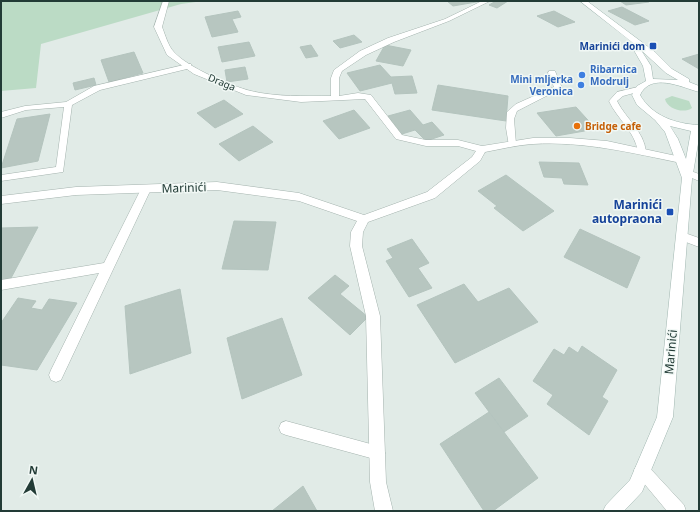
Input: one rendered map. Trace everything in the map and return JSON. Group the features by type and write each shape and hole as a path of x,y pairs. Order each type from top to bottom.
{"street":[{"name":"Draga","path":"166,1 158,27 170,53 197,72 249,93 301,99 335,99"},
{"path":"487,1 446,20 363,52 338,70 335,78 335,99 358,96 368,97 398,137 426,143 458,143 482,149 533,141 570,140 606,144 681,160"},
{"path":"583,1 652,54 669,71 697,88"},
{"path":"632,40 647,66 650,82"},
{"path":"638,89 642,85 650,82 671,81 697,88"},
{"name":"Marinići","path":"638,89 636,95 639,102 655,116 668,131 688,176"},
{"name":"Marinići","path":"612,511 636,486 665,417 688,176 697,128 682,126 655,116"},
{"path":"384,511 378,482 373,316 356,246 357,232 364,219 431,195 476,159 482,149"},
{"name":"Marinići","path":"1,200 76,191 217,186 264,191 299,197 342,210 364,219"}],"lane":[{"path":"1,115 25,108 68,104 97,88 188,66"},
{"path":"512,144 511,113 516,106 548,94 558,88 552,73"},
{"path":"638,89 622,93 616,96 613,101 616,111 639,136 642,143 642,152"},
{"path":"1,178 60,170 68,104"},
{"path":"688,176 699,178"},
{"path":"56,375 146,189"},
{"path":"682,236 699,243"},
{"path":"1,285 108,267"},
{"path":"286,428 378,452"},
{"path":"642,470 678,511"}],"green space":[{"path":"1,1 203,1 181,4 41,44 36,88 1,91"},
{"path":"672,96 689,101 692,108 685,111 672,108 666,103 665,99"}],"building":[{"path":"447,1 482,1 453,6"},
{"path":"496,1 508,1 497,8 489,5"},
{"path":"620,1 648,1 649,2 626,5"},
{"path":"622,7 649,21 635,25 608,11"},
{"path":"238,11 241,17 232,19 238,32 212,37 205,17"},
{"path":"554,11 575,22 558,27 537,16"},
{"path":"354,35 362,42 340,48 333,41"},
{"path":"249,42 255,56 222,62 218,47"},
{"path":"311,45 318,56 306,58 300,47"},
{"path":"385,45 411,50 403,66 376,61"},
{"path":"134,52 143,73 109,82 101,60"},
{"path":"699,54 699,69 682,59"},
{"path":"380,65 391,77 412,76 417,93 395,94 392,83 360,91 347,73"},
{"path":"245,67 248,79 227,82 225,70"},
{"path":"94,78 96,85 75,90 73,83"},
{"path":"438,85 508,96 506,121 432,110"},
{"path":"224,100 243,114 215,128 197,113"},
{"path":"576,107 596,129 556,136 537,113"},
{"path":"354,110 370,128 339,139 323,121"},
{"path":"410,110 423,125 432,122 444,135 426,141 415,130 402,134 388,116"},
{"path":"50,114 38,161 1,168 17,119"},
{"path":"253,126 273,142 239,161 219,144"},
{"path":"539,162 579,163 588,185 564,184 562,178 544,177"},
{"path":"506,175 554,211 523,231 494,208 497,206 478,191"},
{"path":"234,221 276,222 268,270 222,269"},
{"path":"38,227 10,280 1,281 1,228"},
{"path":"580,229 640,257 627,288 564,257"},
{"path":"412,239 429,263 418,268 432,288 409,297 386,261 393,258 387,249"},
{"path":"335,275 349,286 340,294 368,317 350,335 308,298"},
{"path":"464,284 478,302 509,288 538,322 455,363 417,305"},
{"path":"180,289 191,353 130,374 125,306"},
{"path":"18,298 36,301 31,308 42,310 49,299 77,303 37,370 1,365 1,323"},
{"path":"282,318 302,375 242,399 227,338"},
{"path":"582,346 617,370 602,397 608,401 589,435 547,404 553,395 533,381 554,349 564,355 569,347 578,353"},
{"path":"499,378 528,416 504,432 475,393"},
{"path":"489,412 538,478 493,511 484,511 440,444"},
{"path":"303,486 317,511 272,511"}],"place":[{"name":"Marinići dom","path":"653,46"},
{"name":"Ribarnica Modrulj","path":"582,75"},
{"name":"Mini mljerka Veronica","path":"581,85"},
{"name":"Bridge cafe","path":"577,126"},
{"name":"Marinići autopraona","path":"670,212"}]}
